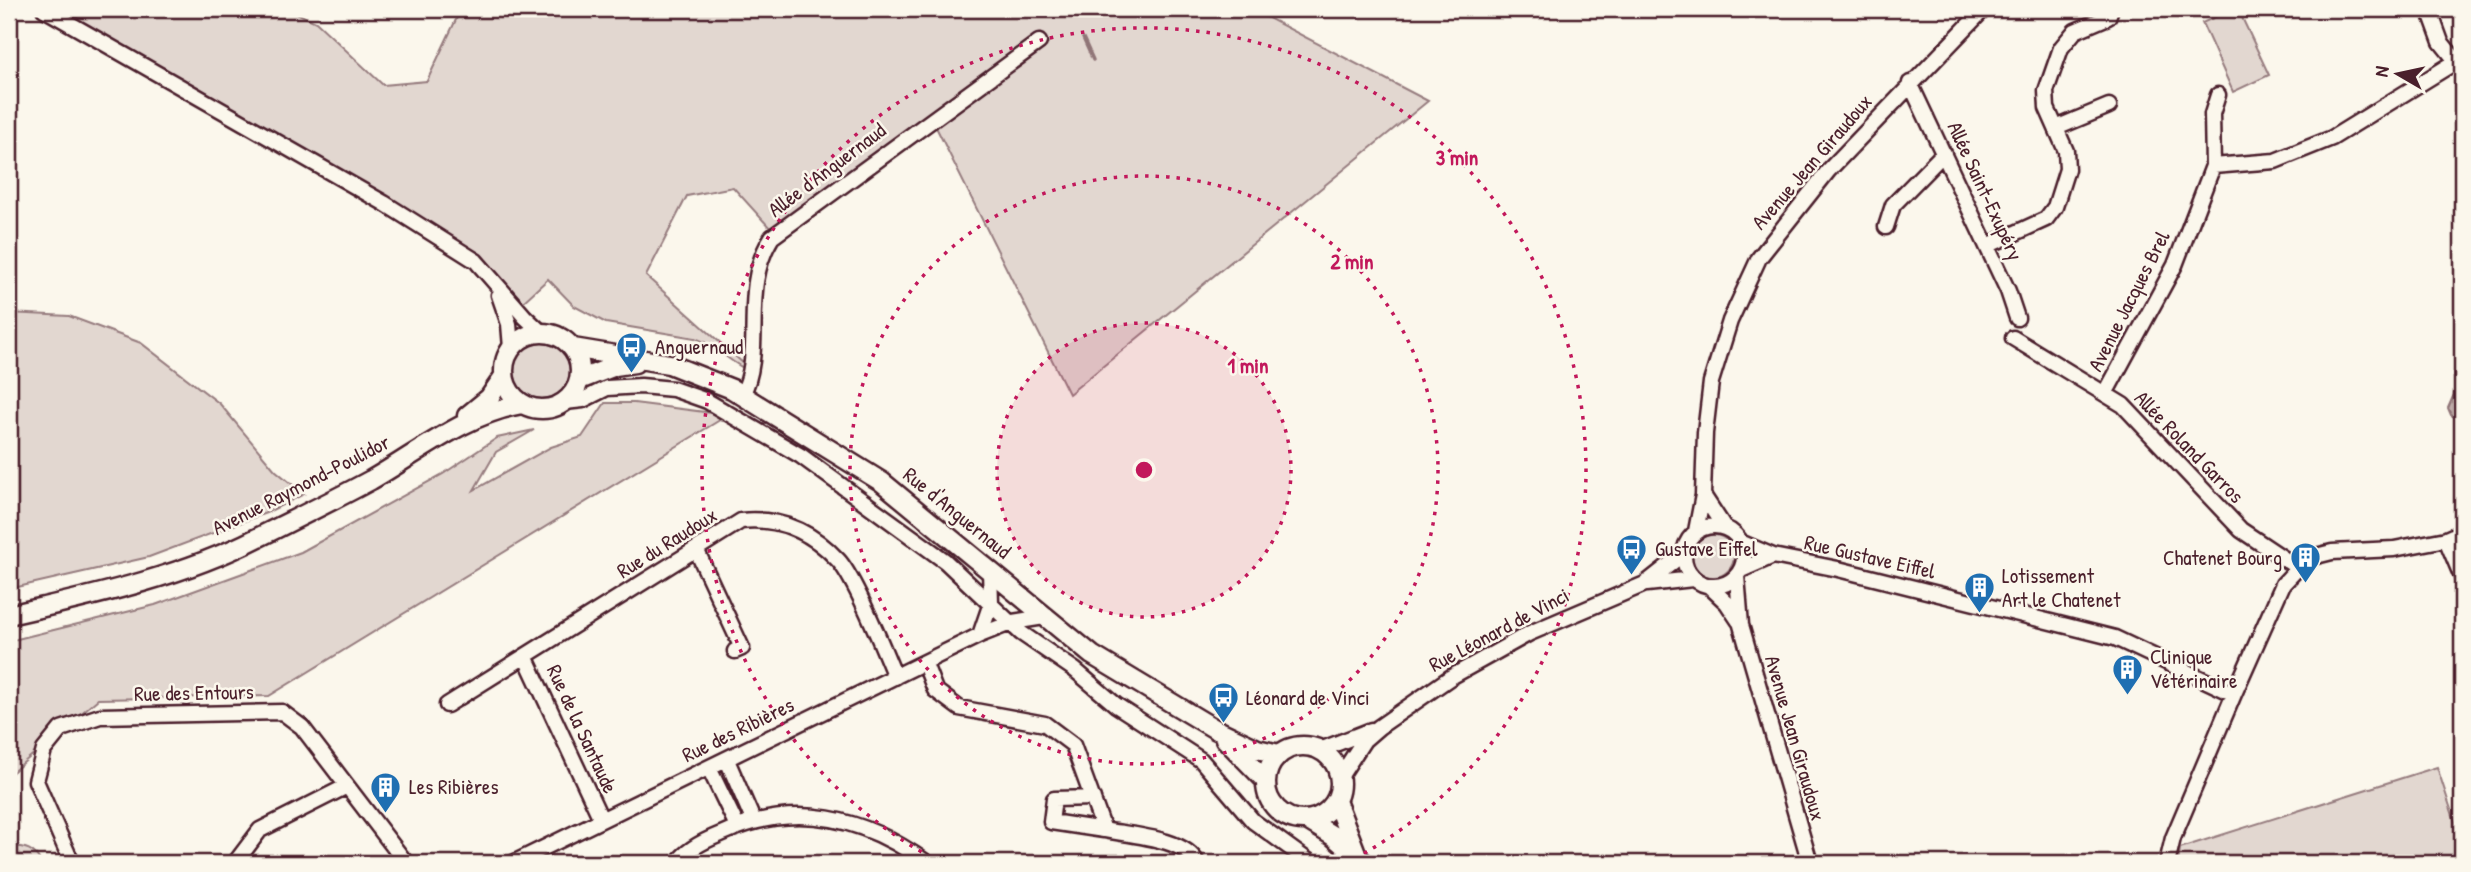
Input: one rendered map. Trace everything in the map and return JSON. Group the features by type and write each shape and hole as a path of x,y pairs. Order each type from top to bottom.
{"main road":[{"path":"542,332 559,337 573,348 580,363 579,380 565,402 544,410 522,404 510,392 504,376 504,367 511,348 525,337 542,332"},
{"name":"Rue d'Anguernaud","path":"573,348 668,364 742,395 882,482 1092,655 1215,729 1268,753 1279,754 1302,746 1320,750"},
{"name":"Rue d'Anguernaud","path":"579,380 615,366 652,362"},
{"name":"Avenue Raymond-Poulidor","path":"448,432 489,398 504,376"},
{"name":"Avenue Raymond-Poulidor","path":"9,615 160,576 254,540 371,480 448,432 488,414 522,404"},
{"name":"Rue d'Anguernaud","path":"1215,729 1266,781 1267,792 1279,812 1289,818 1307,820 1323,828 1361,860"},
{"path":"1307,820 1323,815 1336,801 1340,777 1334,761 1320,750"},
{"path":"1266,781 1272,762 1279,754"},
{"name":"Rue d'Anguernaud","path":"1336,801 1361,860"}],"street":[{"path":"44,9 384,203 476,261 497,287 542,332"},
{"name":"Avenue Jean Giraudoux","path":"1696,531 1703,495 1705,433 1711,382 1730,321 1759,258 1828,171 1984,9"},
{"path":"1987,246 2046,219 2055,207 2067,169 2066,151 2047,108 2046,92 2061,48 2075,32 2108,17 2111,9"},
{"path":"2218,95 2212,114 2213,166 2275,161 2332,138 2459,64 2441,42 2429,9"},
{"name":"Allée d'Anguernaud","path":"742,395 750,365 758,268 772,237 1040,42"},
{"name":"Allée Saint-Exupéry","path":"1910,83 1987,246 2017,318"},
{"path":"2056,128 2109,106"},
{"path":"1886,227 1893,205 1944,153"},
{"name":"Avenue Jacques Brel","path":"2105,394 2175,265 2213,166"},
{"path":"497,287 509,324 511,348"},
{"name":"Allée Roland Garros","path":"2013,338 2123,405 2241,530 2298,568"},
{"path":"565,402 583,400 607,388 641,386 673,389 707,401 801,456 945,561 1013,622 1021,633 1075,670 1116,705 1201,760 1253,821 1311,863"},
{"path":"1703,495 1724,527 1740,542 1744,553 1739,573 1724,584 1709,586 1693,579 1684,563 1683,554 1696,531 1704,527 1724,527"},
{"name":"Rue du Raudoux","path":"447,705 741,521 762,519 791,524 839,560 895,677"},
{"path":"2166,863 2173,838 2283,584 2312,557 2332,552 2394,549 2446,539 2462,532"},
{"path":"2446,539 2462,578"},
{"name":"Rue Gustave Eiffel","path":"1740,542 1773,556 1839,569 2102,634 2152,653 2234,694"},
{"path":"696,549 742,648 735,650"},
{"name":"Rue Léonard de Vinci","path":"1646,584 1683,554"},
{"name":"Rue Gustave Eiffel","path":"1739,573 1773,556"},
{"path":"981,635 991,603 990,570"},
{"name":"Avenue Jean Giraudoux","path":"1739,573 1741,625 1810,863"},
{"name":"Rue Léonard de Vinci","path":"1340,777 1364,740 1379,727 1451,677 1507,645 1582,609 1646,584 1693,579"},
{"name":"Avenue Jean Giraudoux","path":"1709,586 1727,603 1741,625"},
{"name":"Rue des Ribières","path":"513,863 981,635 1013,622 1044,617"},
{"name":"Rue de la Santaude","path":"525,656 601,819"},
{"path":"925,664 935,690 959,708 1045,724 1073,745 1104,830"},
{"name":"Rue des Entours","path":"72,863 36,781 44,750 61,729 100,716 282,712 302,727 406,863"},
{"name":"Rue Léonard de Vinci","path":"1320,750 1379,727"},
{"path":"727,760 753,820"},
{"path":"709,768 737,826"},
{"path":"235,863 260,831 347,786"},
{"path":"1093,798 1054,799 1051,822 1167,841 1194,856 1197,863"},
{"path":"677,863 681,857 711,838 737,826 753,820 794,814 861,825 893,839 927,863"}],"shaded area":[{"path":"44,9 288,9 316,22 383,85 427,81 461,9 1251,9 1428,101 1069,394 931,117 779,238 733,187 687,196 646,276 754,373 695,338 606,323 574,306 548,279 522,303 476,261"},
{"path":"2238,9 2269,75 2233,92 2202,23"},
{"path":"9,313 69,316 141,343 220,404 275,470 304,494 266,513 149,557 9,589"},
{"path":"537,343 547,343 562,351 568,360 568,382 562,391 547,399 537,399 519,387 514,376 514,366 526,348"},
{"path":"2462,384 2462,421 2451,415 2448,408"},
{"path":"605,403 634,403 728,415 269,696 98,699 9,775 9,641 155,605 301,552 443,474 497,438 534,430 496,452 474,490 551,447 582,437"},
{"path":"1713,535 1728,541 1734,556 1728,571 1713,577 1698,571 1692,556 1698,541"},
{"path":"2437,767 2462,843 2462,863 2178,863 2180,848"},
{"path":"9,845 32,851 41,863 9,863"}],"waterway":[{"path":"1083,38 1093,60"}],"place":[{"name":"Anguernaud","path":"632,374"},
{"name":"Gustave Eiffel","path":"1632,576"},
{"name":"Chatenet Bourg","path":"2305,585"},
{"name":"Lotissement Art le Chatenet","path":"1979,615"},
{"name":"Clinique Vétérinaire","path":"2127,696"},
{"name":"Léonard de Vinci","path":"1223,725"},
{"name":"Les Ribières","path":"386,814"}]}
